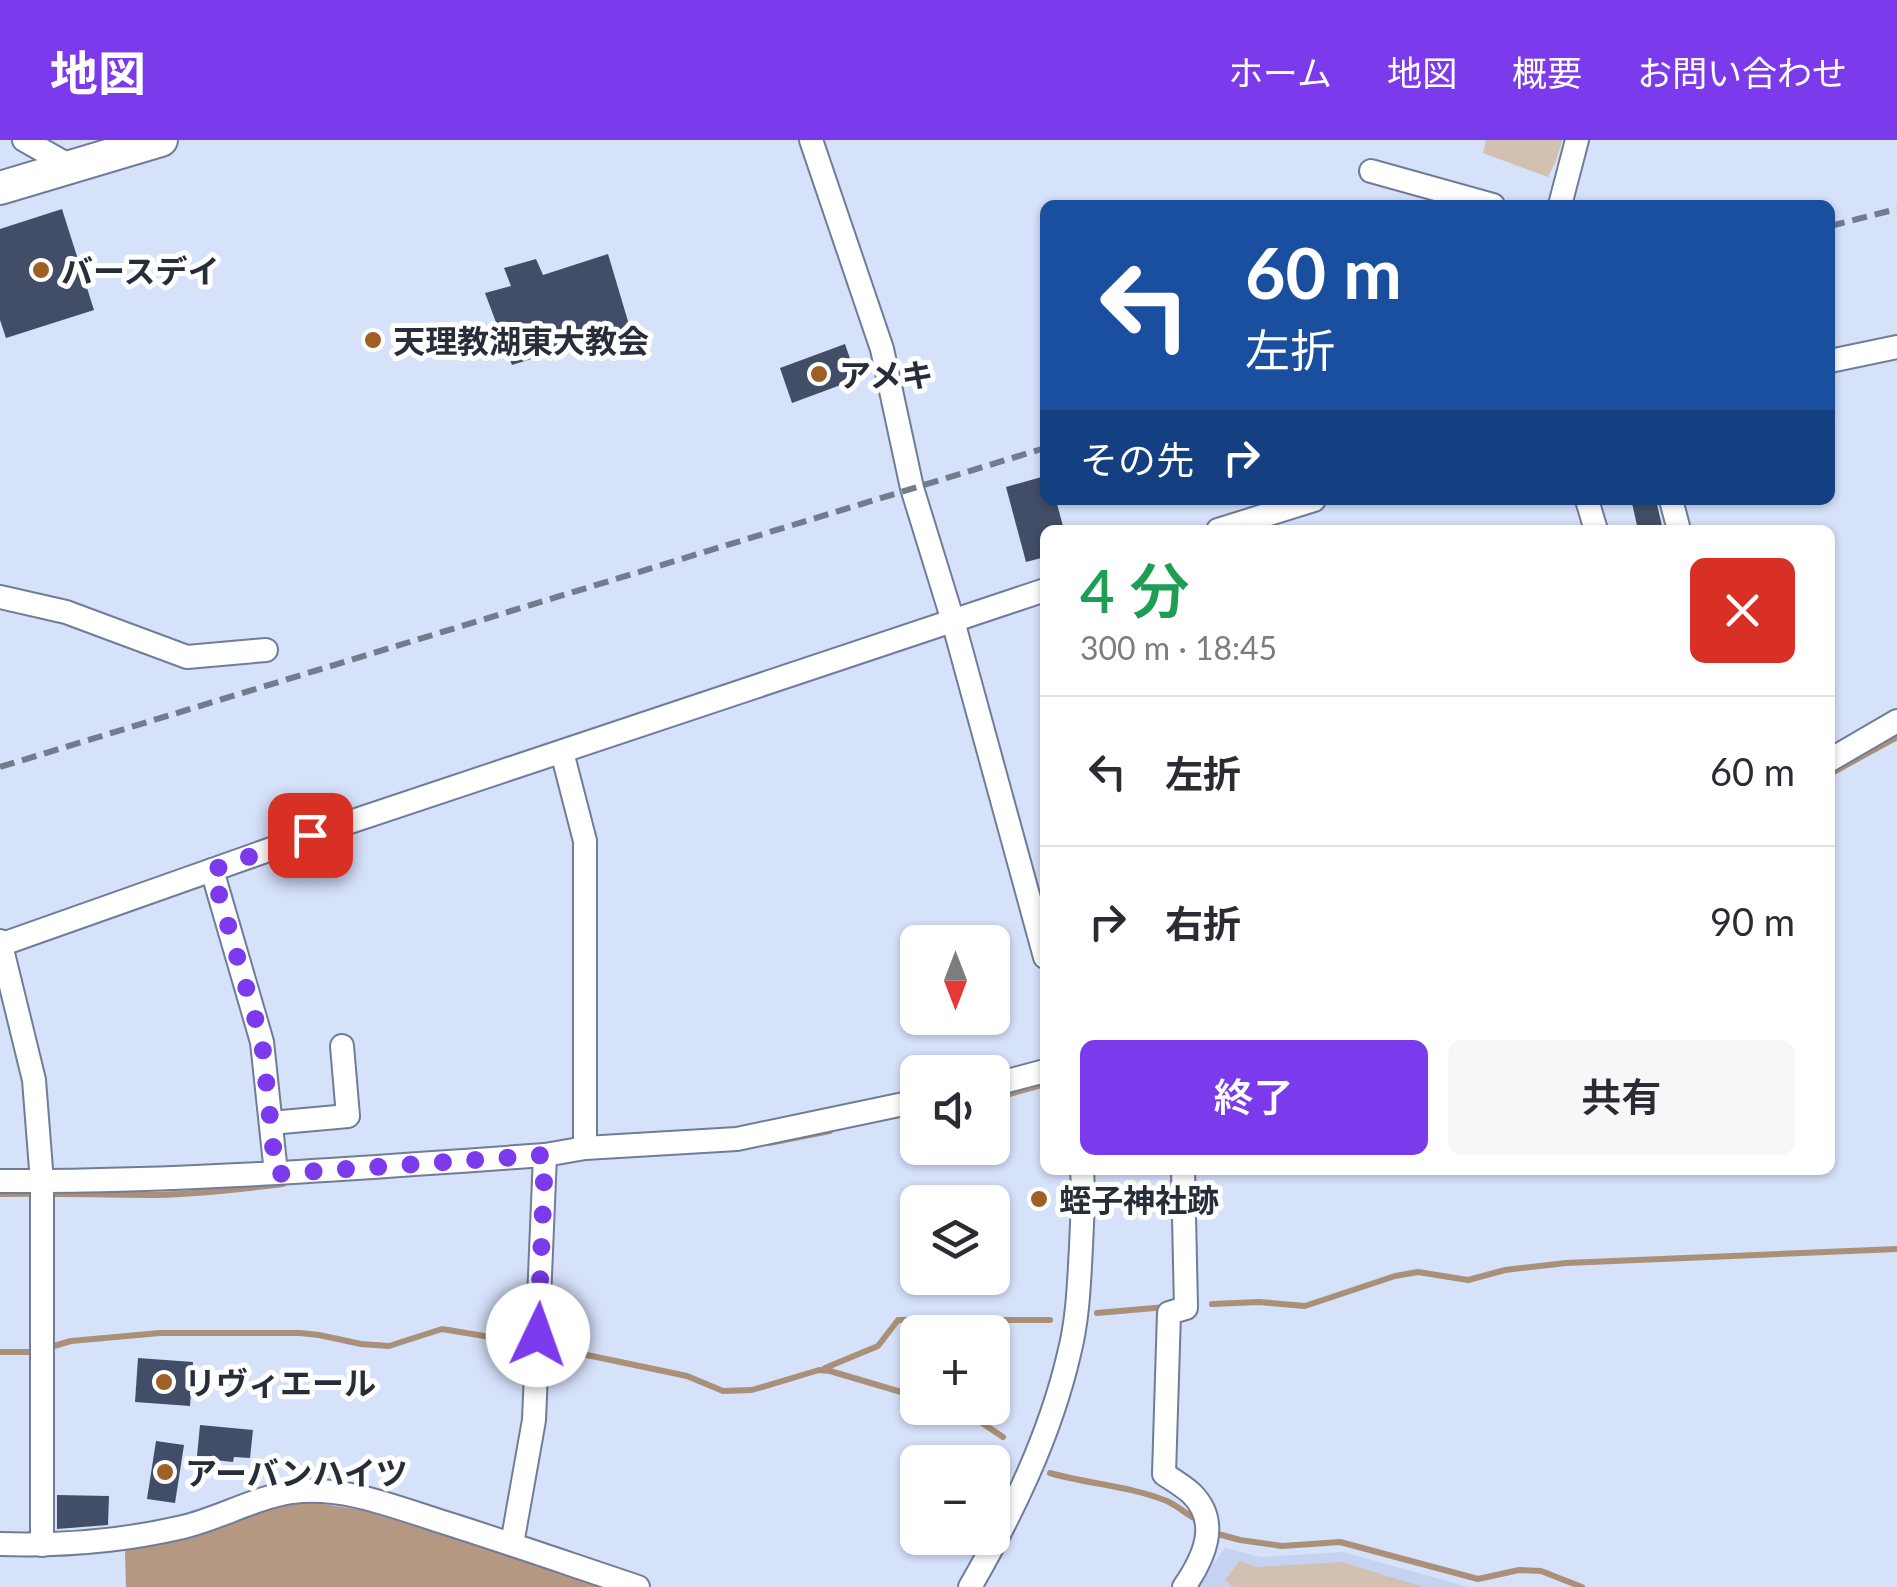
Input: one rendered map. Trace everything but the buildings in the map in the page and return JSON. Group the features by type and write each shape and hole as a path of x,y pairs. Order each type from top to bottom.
{"highway":[{"path":"0,188 161,140"}],"street":[{"path":"24,140 72,166"},
{"path":"811,140 882,349 912,488 953,620 1040,940"},
{"path":"1561,200 1577,140"},
{"path":"1371,171 1476,200"},
{"path":"1835,360 1897,347"},
{"path":"1234,525 1298,505"},
{"path":"42,1545 42,1182 34,1080 0,943 1040,592"},
{"path":"0,597 66,612 187,657 266,650"},
{"path":"1835,757 1897,721"},
{"path":"562,752 584,841 585,1148"},
{"path":"212,870 262,1042 276,1174"},
{"path":"271,1123 348,1116 342,1046"},
{"path":"1010,1081 1040,1073"},
{"path":"0,1181 153,1180 545,1155 585,1148 737,1138 900,1105"},
{"path":"512,1544 534,1420 545,1155"},
{"path":"970,1587 1024,1485 1070,1352 1079,1296 1082,1175"},
{"path":"1183,1175 1186,1308 1170,1313 1164,1474 1190,1491 1204,1508 1208,1524 1201,1562 1184,1587"},
{"path":"0,1544 107,1540 186,1526 294,1492 344,1493 638,1587"}],"shaded area":[{"path":"1486,140 1562,141 1548,177 1483,153"},
{"path":"290,1499 382,1513 609,1587 126,1587 125,1551"},
{"path":"1225,1548 1261,1557 1343,1552 1468,1587 1196,1587"},
{"path":"1240,1561 1256,1567 1342,1562 1423,1587 1233,1587 1225,1580"}],"waterway":[{"path":"1835,771 1897,737"},
{"path":"1010,1094 1040,1085"},
{"path":"769,1143 830,1131"},
{"path":"0,1194 174,1194 283,1184"},
{"path":"1212,1304 1259,1302 1305,1306 1418,1272 1468,1280 1505,1270 1566,1263 1897,1249"},
{"path":"1097,1313 1166,1307"},
{"path":"825,1368 878,1346 898,1320 1050,1320"},
{"path":"0,1352 33,1352 71,1341 160,1333 300,1333 389,1346 442,1329 532,1344"},
{"path":"544,1346 687,1376 723,1391 752,1390 819,1370 900,1392"},
{"path":"985,1425 1003,1437"},
{"path":"1050,1473 1153,1496 1194,1518"},
{"path":"1218,1534 1282,1546 1340,1542 1478,1579 1519,1570 1541,1571 1582,1587"}],"railway":[{"path":"1835,225 1897,209"},
{"path":"0,767 1040,450"}],"place":[{"name":"バースデイ","path":"41,270"},
{"name":"天理教湖東大教会","path":"373,340"},
{"name":"アメキ","path":"819,374"},
{"name":"蛭子神社跡","path":"1039,1199"},
{"name":"リヴィエール","path":"164,1382"},
{"name":"アーバンハイツ","path":"165,1472"}],"route":[{"path":"310,835 212,870 262,1042 276,1174 545,1155 538,1335"}]}
